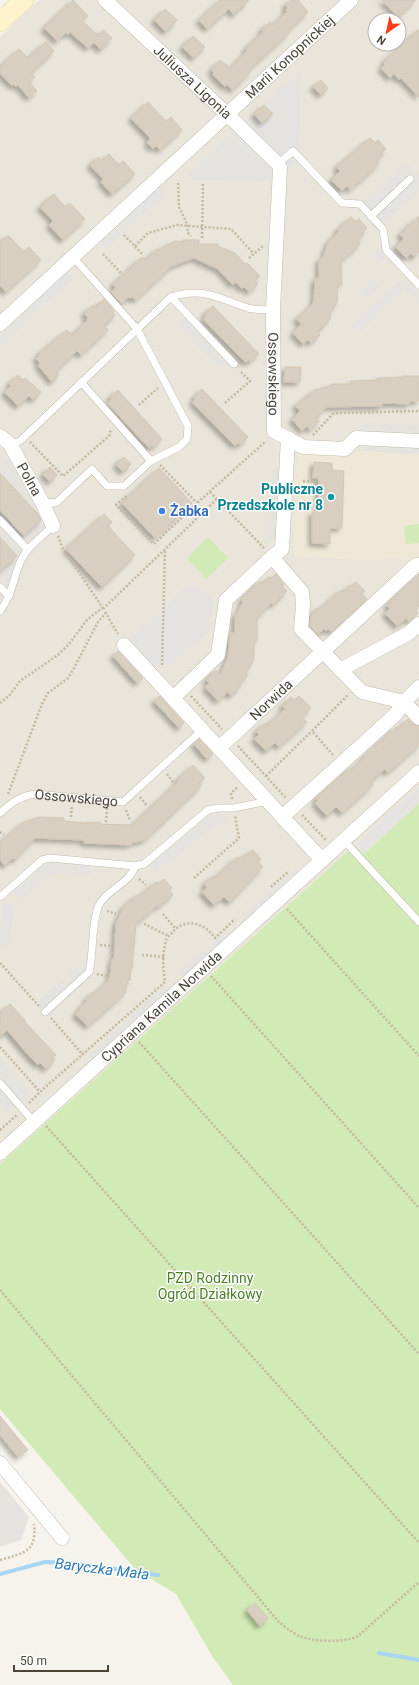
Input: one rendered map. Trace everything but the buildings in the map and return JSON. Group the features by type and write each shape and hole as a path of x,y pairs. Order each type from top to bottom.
{"street":[{"path":"0,22 24,0"},
{"name":"Juliusza Ligonia","path":"105,0 278,164"},
{"name":"Marii Konopnickiej","path":"228,115 351,0"},
{"path":"0,324 228,115"},
{"name":"Ossowskiego","path":"278,164 280,168 273,310 274,430 303,447 345,449 356,438 419,440"},
{"path":"174,698 218,655 226,600 282,549 288,438"},
{"name":"Polna","path":"5,440 42,502 53,526"},
{"path":"272,557 302,592 303,605 301,629 362,692 404,702 419,718"},
{"name":"Norwida","path":"219,748 416,565 419,565"},
{"path":"340,670 409,633 419,624"},
{"path":"124,645 322,860"},
{"path":"282,817 395,715 404,702 419,687"},
{"name":"Cypriana Kamila Norwida","path":"0,1153 419,772"},
{"path":"0,1463 62,1538"}],"lane":[{"path":"278,164 293,151 342,203 360,204 383,229 386,250 419,285"},
{"path":"371,216 410,179"},
{"path":"42,502 56,503 92,469 107,486 124,486 151,461 179,447 187,439 188,426 137,329 73,257"},
{"path":"5,440 20,441 25,437 171,297 186,293 213,294 250,308 273,310"},
{"path":"171,297 234,364"},
{"path":"81,382 151,461"},
{"path":"0,520 27,549"},
{"path":"0,611 9,596 19,565 27,549 53,526"},
{"path":"0,587 9,596"},
{"name":"Ossowskiego","path":"2,812 15,800 25,795 35,794 123,802 202,730"},
{"path":"0,897 42,860 50,858 135,866 144,864 208,810 234,808 268,801"},
{"path":"350,847 419,922"},
{"path":"45,1012 90,972 95,923 99,906 106,897 133,873 135,866"},
{"path":"0,1083 23,1110 36,1120"}],"path":[{"path":"178,183 178,207 188,226 187,232 191,236"},
{"path":"202,238 203,183"},
{"path":"135,246 148,234 177,225 231,230 254,254"},
{"path":"124,235 142,254"},
{"path":"103,254 121,273"},
{"path":"225,403 250,381 234,364"},
{"path":"139,405 165,382"},
{"path":"311,437 333,414 419,411"},
{"path":"25,437 63,476 109,436 115,419"},
{"path":"127,495 116,505 154,544 267,440 274,430"},
{"path":"154,469 159,464 197,503"},
{"path":"303,481 318,482"},
{"path":"210,492 272,557"},
{"path":"0,703 9,696 20,681 58,655 69,644 87,620 103,608 217,499"},
{"path":"53,526 63,549 103,608 124,645"},
{"path":"162,665 165,549"},
{"path":"2,812 42,704 48,693 68,678 98,622 106,613"},
{"path":"266,776 357,687"},
{"path":"312,731 341,764"},
{"path":"194,878 239,838 231,793 247,779"},
{"path":"0,832 4,835"},
{"path":"267,891 294,867"},
{"path":"279,900 419,1056"},
{"path":"163,914 175,928"},
{"path":"0,1130 23,1110 40,1092 165,982 164,957 166,940 175,928 191,922 202,925 211,932 215,938 237,918"},
{"path":"144,924 169,936"},
{"path":"142,955 164,957"},
{"path":"204,968 419,1208"},
{"path":"132,1033 419,1354"},
{"path":"0,1047 40,1092"},
{"path":"36,1120 419,1543"},
{"path":"0,1290 273,1615 288,1630 299,1636 313,1639 351,1639 358,1636 419,1582"},
{"path":"0,1560 20,1554 32,1545 35,1536 33,1518"}],"shaded area":[{"path":"39,0 419,0 419,787 0,1164 0,37"},
{"path":"301,70 299,160 287,171 241,125"},
{"path":"238,127 277,166 276,181 188,180 188,173"},
{"path":"406,162 419,176 419,190 384,223 364,202"},
{"path":"159,186 166,194 104,251 98,244"},
{"path":"380,248 387,256 378,264 371,256"},
{"path":"67,271 73,279 0,346 0,333"},
{"path":"404,277 411,284 358,333 352,325"},
{"path":"373,278 380,286 366,299 359,291"},
{"path":"413,283 419,290 419,304 406,290"},
{"path":"186,318 225,361 218,367 179,324"},
{"path":"364,423 419,425 419,454 363,451"},
{"path":"22,449 62,529 25,561 14,599 0,611 0,464"},
{"path":"363,451 419,454 419,559 356,560 294,556 294,485 297,453 350,455"},
{"path":"284,463 280,534 270,541 272,471"},
{"path":"194,586 206,591 212,597 212,615 208,621 216,625 171,665 156,664 146,674 119,647 184,589"},
{"path":"419,787 419,803 364,854 355,845"},
{"path":"223,812 226,822 206,833 155,873 148,866 205,818"},
{"path":"50,862 88,865 91,875 56,873 44,878 21,899 11,890 39,866"},
{"path":"296,869 303,877 257,919 248,910"},
{"path":"4,903 15,905 8,947 0,946 0,932"},
{"path":"222,934 231,943 189,981 179,971 210,946"},
{"path":"81,963 92,975 49,1016 37,1003 62,979 70,987 76,982 68,973"},
{"path":"166,985 175,994 97,1065 88,1055"},
{"path":"0,1059 29,1093 7,1112 0,1104"},
{"path":"0,1482 29,1517 21,1540 0,1547"},
{"path":"0,1485 26,1517 18,1524 20,1538 0,1544"}],"green space":[{"path":"419,524 419,543 406,544 404,526"},
{"path":"208,537 228,558 206,579 187,558"},
{"name":"PZD Rodzinny Ogród Działkowy","path":"419,803 419,1685 233,1685 212,1656 176,1594 135,1569 0,1409 0,1164 355,845 364,854"}],"waterway":[{"name":"Baryczka Mała","path":"0,1574 45,1562 74,1563 158,1575"},
{"name":"Baryczka Mała","path":"379,1653 419,1660"}],"place":[{"name":"Publiczne Przedszkole nr 8","path":"331,497"},
{"name":"Żabka","path":"162,511"}]}
